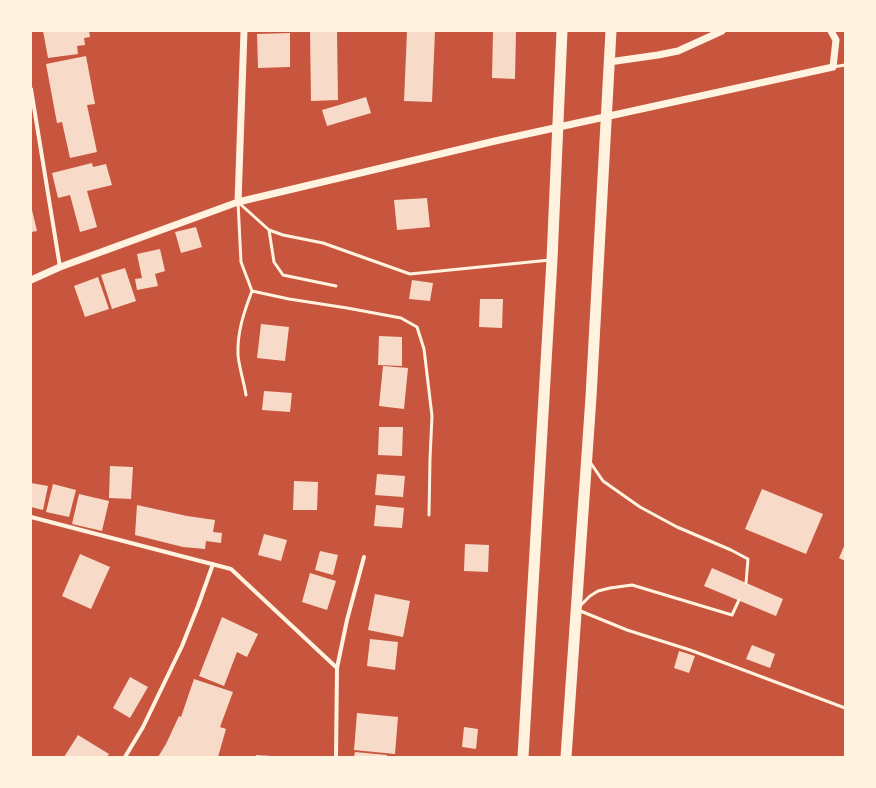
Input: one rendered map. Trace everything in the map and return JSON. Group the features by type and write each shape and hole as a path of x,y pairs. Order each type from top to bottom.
{"highway":[{"path":"524,757 552,260 562,31"},
{"path":"566,757 587,456 610,31"}],"street":[{"path":"238,202 244,31"},
{"path":"609,62 678,51 722,31"},
{"path":"31,280 60,267 238,202 494,141 833,67 836,40 831,31"},
{"path":"31,89 60,267"},
{"path":"31,517 231,569 338,668"},
{"path":"336,757 338,668 347,620 364,557"},
{"path":"126,757 182,646 198,606 212,564"}],"lane":[{"path":"833,67 845,65"},
{"path":"238,202 269,230 283,235 323,243 410,274 552,260"},
{"path":"238,202 241,262 252,292 244,311 238,336 238,356 246,395"},
{"path":"269,230 274,262 283,275 336,286"},
{"path":"252,292 289,300 347,308 401,318 417,327 424,349 432,416 429,515"},
{"path":"587,456 603,481 640,507 748,559 746,583"},
{"path":"739,600 732,615 632,585 610,588 598,592 590,596 576,610 627,630 690,650 845,708"}],"building":[{"path":"43,31 89,31 90,37 84,38 85,45 77,46 78,54 48,58"},
{"path":"310,31 337,31 338,100 311,101"},
{"path":"407,31 435,31 432,102 404,101"},
{"path":"493,31 516,31 515,79 492,78"},
{"path":"290,33 290,67 258,68 257,34"},
{"path":"86,56 95,104 87,105 97,152 70,158 62,122 57,123 46,64"},
{"path":"366,97 371,113 327,126 322,110"},
{"path":"92,163 93,167 106,164 112,185 87,191 97,227 80,232 70,195 58,198 52,173"},
{"path":"427,198 430,227 397,230 394,200"},
{"path":"31,206 37,231 31,232"},
{"path":"196,227 202,247 181,253 175,232"},
{"path":"160,249 165,271 155,274 158,286 137,290 135,279 142,278 137,254"},
{"path":"125,268 136,301 112,309 101,275"},
{"path":"98,277 109,309 85,317 74,286"},
{"path":"412,280 433,283 430,301 409,299"},
{"path":"480,299 503,299 502,328 479,327"},
{"path":"261,324 289,327 285,361 257,358"},
{"path":"379,336 402,337 402,366 378,365"},
{"path":"383,366 408,368 404,409 379,406"},
{"path":"264,391 292,393 290,412 262,410"},
{"path":"379,427 403,427 402,456 378,455"},
{"path":"110,466 133,467 131,499 109,498"},
{"path":"377,474 405,476 403,497 375,495"},
{"path":"294,481 318,482 317,510 293,510"},
{"path":"31,483 48,486 43,510 31,507"},
{"path":"53,484 76,490 69,517 46,512"},
{"path":"762,489 823,514 806,554 745,529"},
{"path":"79,494 109,501 102,531 72,524"},
{"path":"137,505 187,516 215,520 213,532 222,533 221,543 206,541 205,549 183,547 135,535"},
{"path":"376,505 404,508 402,528 374,526"},
{"path":"264,534 287,540 281,561 258,555"},
{"path":"465,544 489,545 488,572 464,571"},
{"path":"845,544 845,561 839,558"},
{"path":"320,551 338,555 333,575 315,570"},
{"path":"80,554 110,567 91,609 62,596"},
{"path":"712,568 783,599 776,616 704,586"},
{"path":"310,573 336,581 327,610 302,602"},
{"path":"375,594 410,601 403,637 368,630"},
{"path":"222,617 258,634 247,657 237,652 224,686 199,676"},
{"path":"370,639 398,642 395,670 367,666"},
{"path":"752,645 775,654 770,668 746,659"},
{"path":"679,651 695,656 689,673 674,668"},
{"path":"130,677 148,687 130,718 113,708"},
{"path":"194,679 233,692 220,727 226,729 218,757 158,757 179,716 181,717"},
{"path":"357,713 398,717 395,754 354,750"},
{"path":"464,727 478,729 476,749 462,747"},
{"path":"78,735 109,754 107,757 64,757"},
{"path":"355,752 387,755 387,757 354,757"},
{"path":"256,755 272,756 272,757 256,757"}]}
